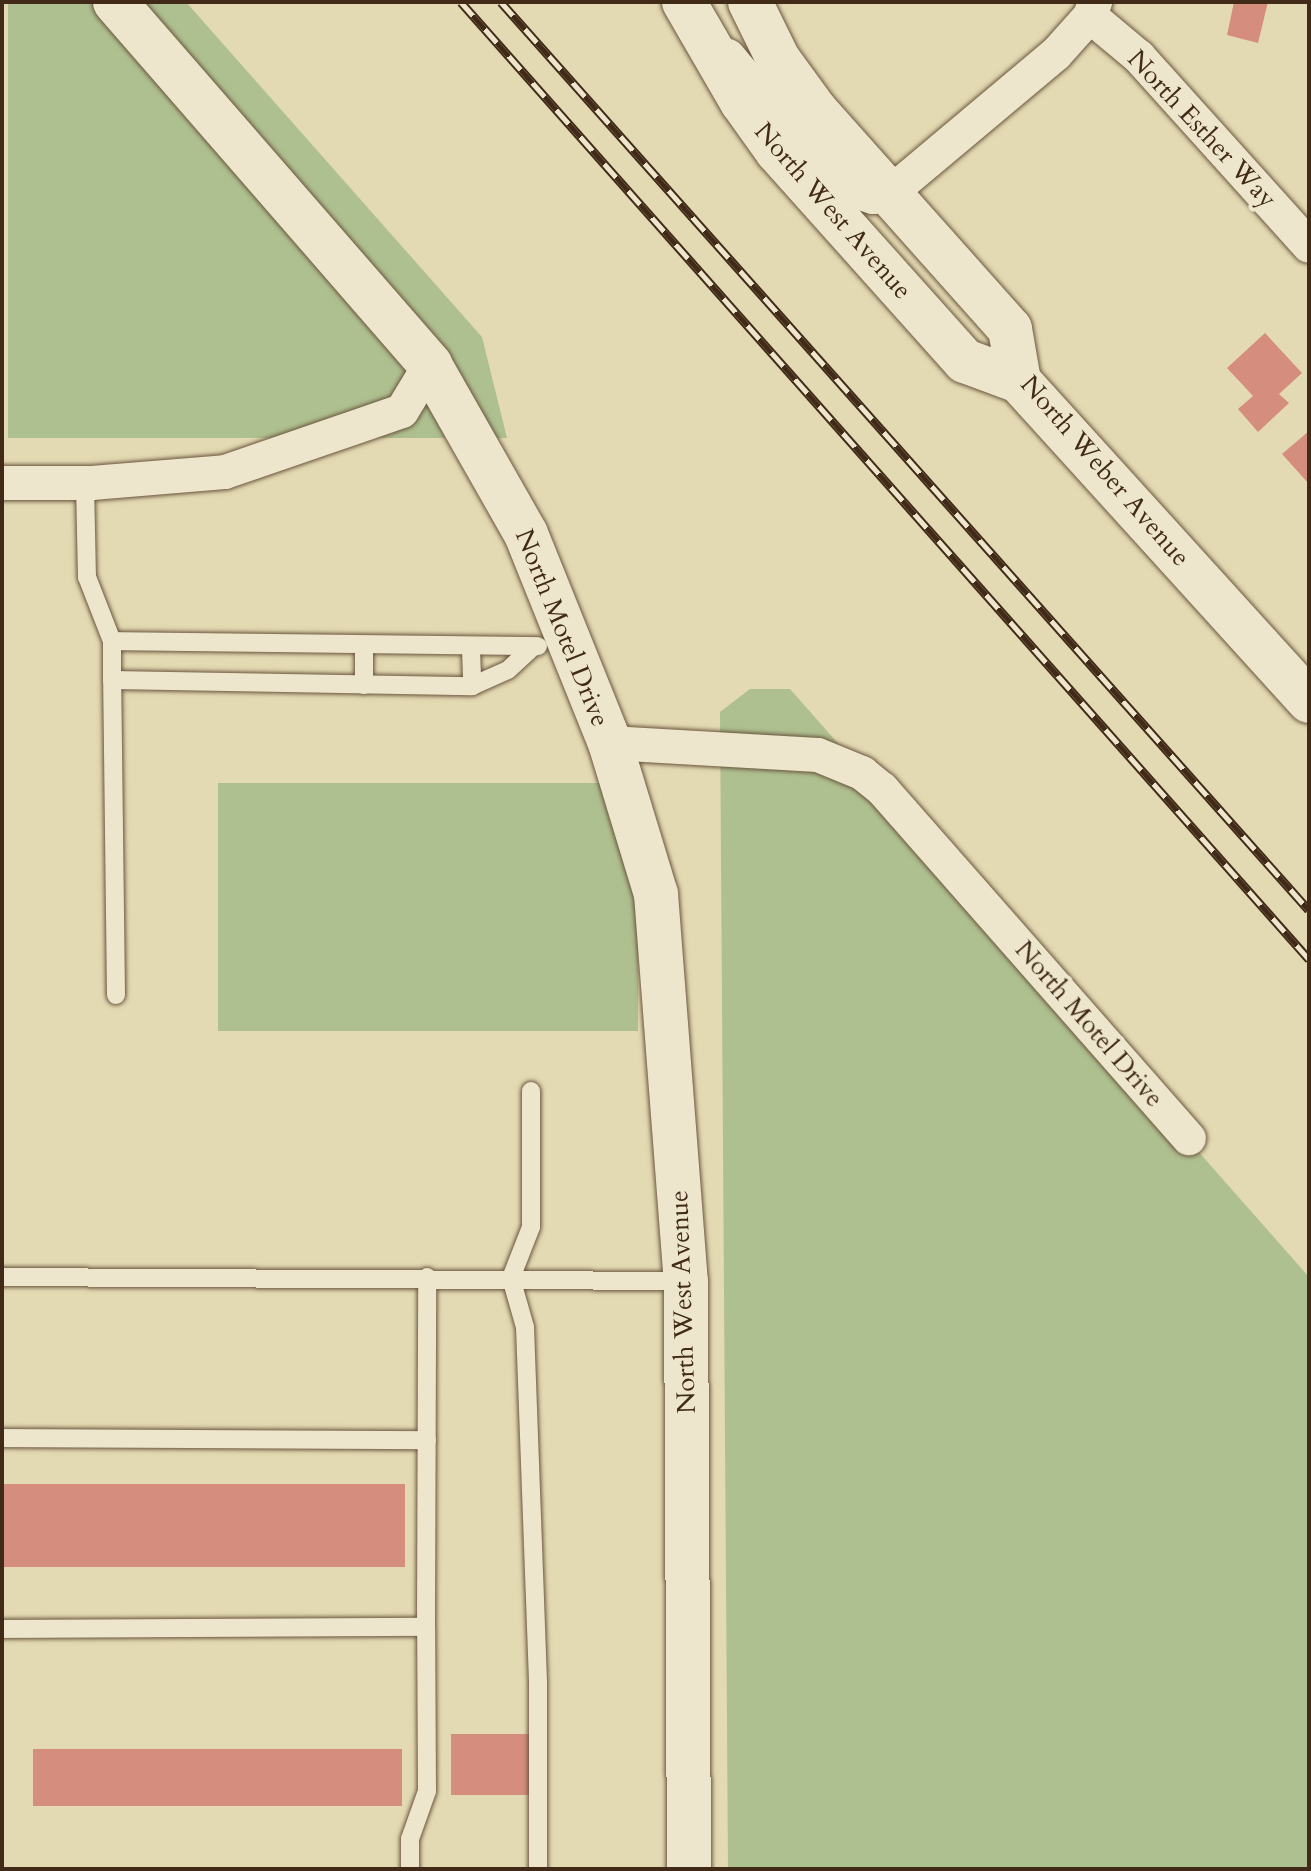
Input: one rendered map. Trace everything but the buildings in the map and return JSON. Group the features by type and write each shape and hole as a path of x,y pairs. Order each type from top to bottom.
{"main road":[{"name":"North Motel Drive","path":"115,2 430,365 526,534 551,644 610,743"},
{"name":"North Weber Avenue","path":"750,2 778,59 815,110 1010,329 1019,381 1309,701"},
{"name":"North West Avenue","path":"691,15 777,151 965,361 1019,381"},
{"name":"North West Avenue","path":"610,743 656,894 686,1281 689,1869"}],"street":[{"path":"691,15 751,77 836,185 873,197 889,194 1056,54 1093,9"},
{"name":"North Esther Way","path":"1093,9 1309,246"},
{"path":"2,483 85,483 225,472 295,451 402,411 430,365"},
{"name":"North Motel Drive","path":"610,743 818,755 862,773 882,789 1189,1138"}],"lane":[{"path":"85,483 85,567 112,641 116,995"},
{"path":"112,641 471,649 551,644"},
{"path":"112,680 472,686 508,670 551,644"},
{"path":"364,647 364,685"},
{"path":"471,649 472,686"},
{"path":"531,1091 531,1227 511,1278 525,1327 538,1683 538,1869"},
{"path":"2,1277 427,1277 686,1281"},
{"path":"410,1869 410,1839 427,1791 427,1277"},
{"path":"2,1438 427,1440"},
{"path":"2,1629 426,1627"}],"green space":[{"path":"8,2 186,2 482,337 507,438 8,438"},
{"path":"750,689 790,689 1309,1277 1309,1869 728,1869 720,712"},
{"path":"218,783 638,783 638,1031 218,1031"}],"railway":[{"path":"461,2 1309,959"},
{"path":"501,2 1309,910"}]}
